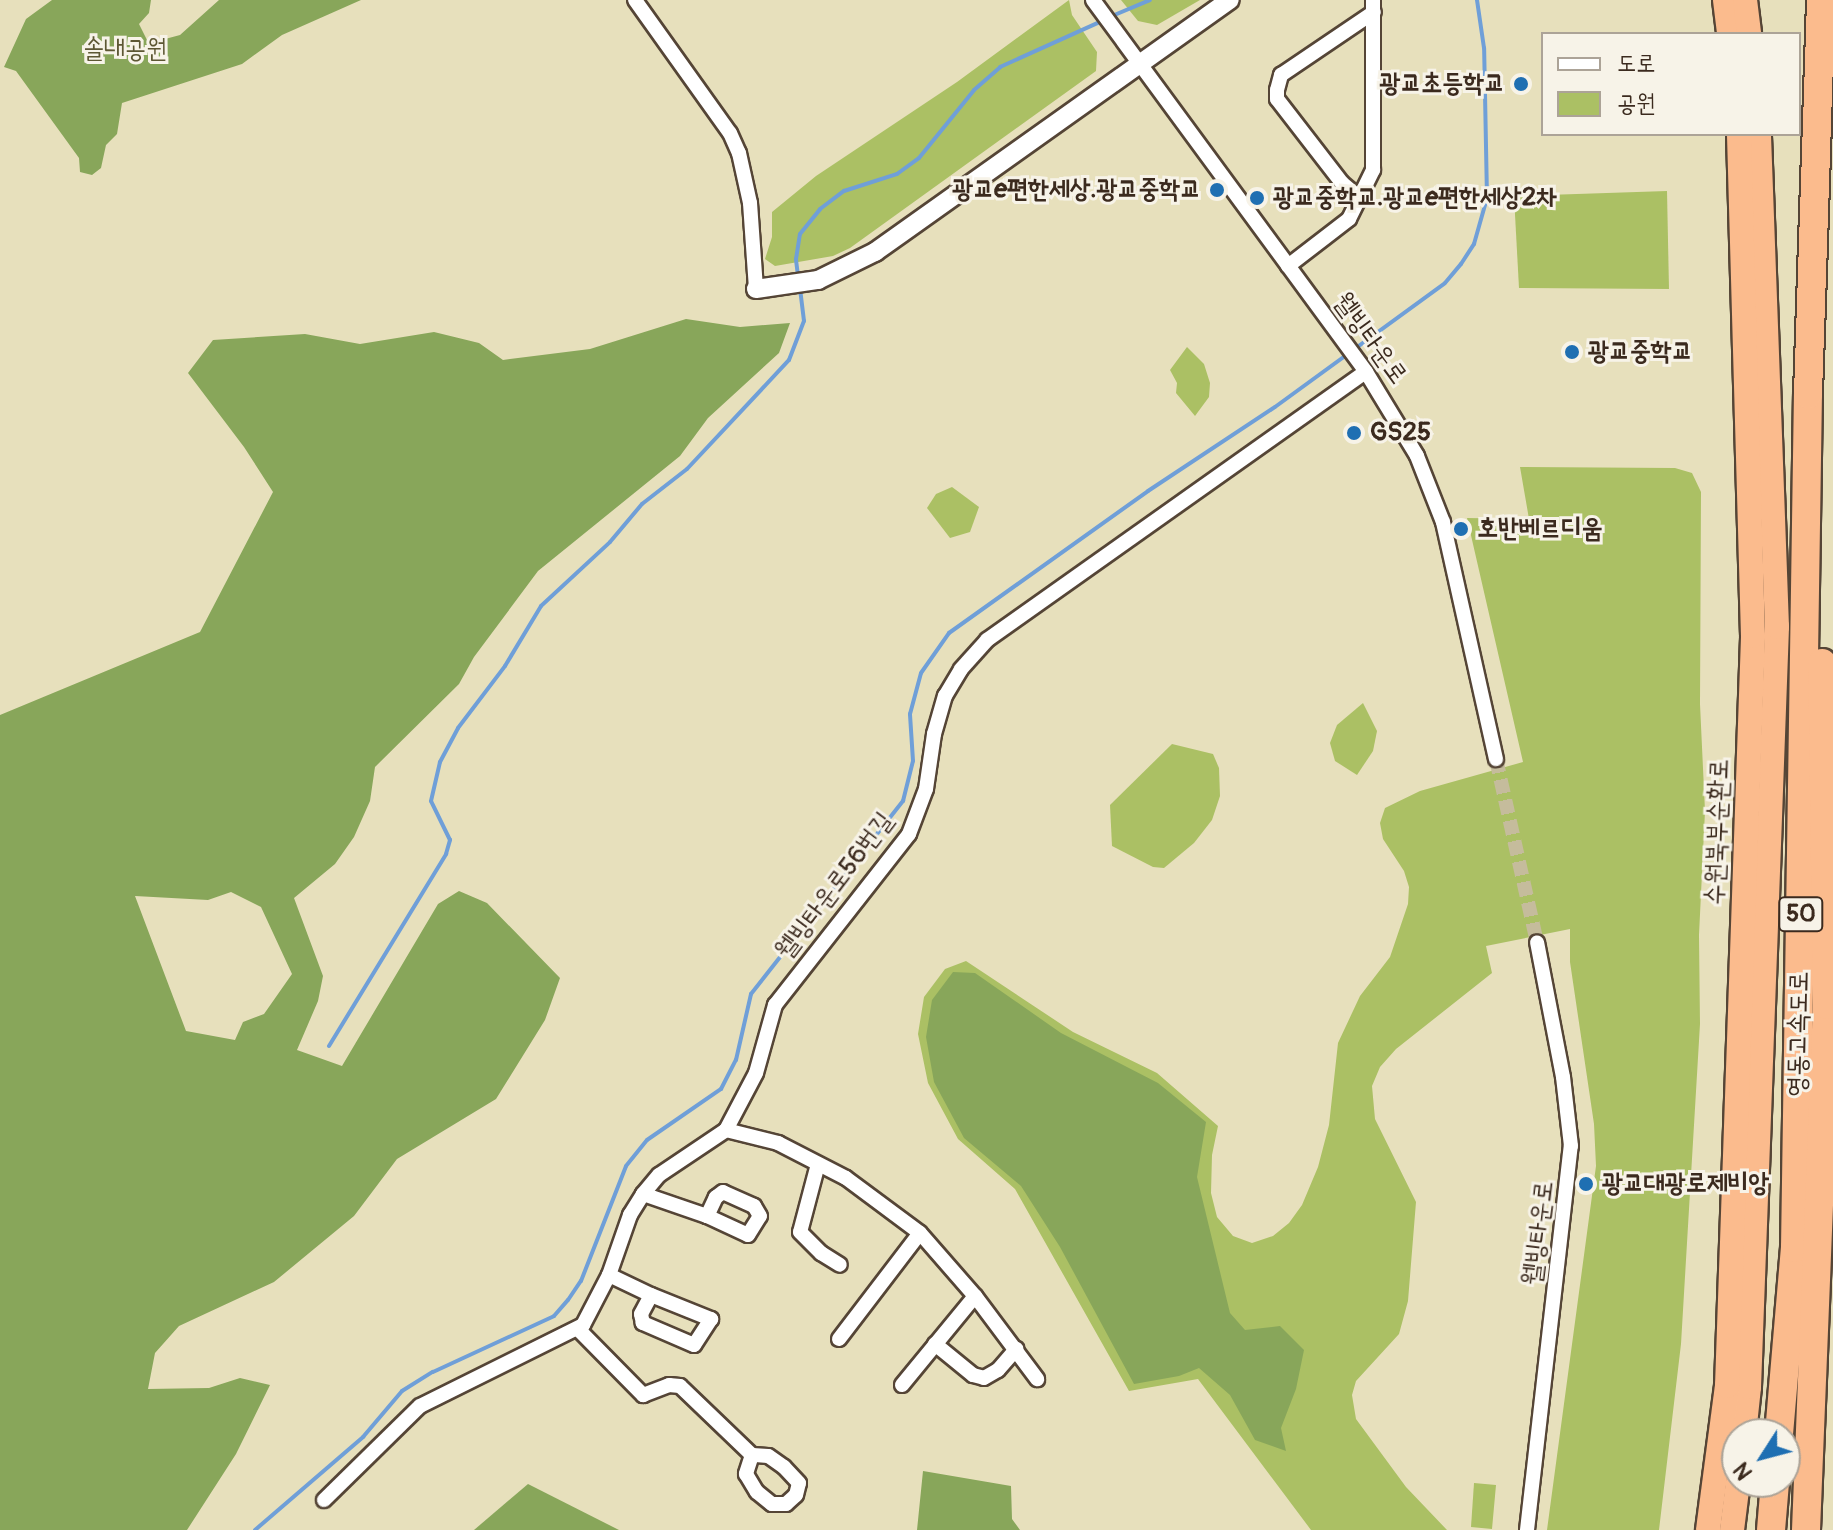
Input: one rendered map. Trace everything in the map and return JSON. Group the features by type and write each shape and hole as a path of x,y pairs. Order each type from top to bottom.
{"highway":[{"path":"1725,0 1729,32"},
{"path":"1745,0 1749,32"},
{"name":"영동고속도로","path":"1780,1418 1795,1248 1808,394 1821,0"},
{"name":"수원북부순환로","path":"1708,1530 1727,1386 1753,636 1739,136"},
{"name":"수원북부순환로","path":"1746,1418 1777,627 1759,136"},
{"name":"영동고속도로","path":"1806,1530 1827,1005 1823,691 1808,394"},
{"path":"1732,1530 1736,1498"},
{"path":"1771,1530 1774,1498"}],"street":[{"path":"635,0 730,133 739,153 750,203 756,289 780,288 818,280 875,252 1229,0"},
{"name":"웰빙타운로","path":"1093,0 1386,400 1431,487 1443,522 1496,759"},
{"path":"1361,199 1342,183 1277,99 1277,90 1281,75 1373,6"},
{"path":"1288,266 1335,233 1361,199 1373,170 1373,6"},
{"name":"웰빙타운로56번길","path":"578,1329 609,1275 630,1215 643,1194 659,1175 726,1130 756,1073 775,1005 909,834 926,789 934,734 945,696 961,669 996,634 1366,372"},
{"name":"웰빙타운로","path":"1527,1530 1571,1146 1563,1077 1537,942"},
{"path":"726,1130 778,1143 846,1178 920,1233 975,1296 1037,1379"},
{"path":"818,1164 800,1232 821,1253 840,1265"},
{"path":"643,1194 707,1216"},
{"path":"839,1339 920,1233"},
{"path":"609,1275 711,1319 694,1345 643,1323 641,1314 651,1295"},
{"path":"902,1385 975,1296"},
{"path":"324,1500 420,1406 578,1329 643,1395 669,1385 680,1386 752,1455"},
{"path":"935,1344 973,1375 984,1378 991,1375 1016,1349"}],"green space":[{"name":"솔내공원","path":"52,0 151,0 149,13 139,24 147,40 154,42 180,35 219,0 361,0 282,35 242,64 122,103 117,134 106,145 101,168 92,175 80,172 79,158 16,71 4,67 26,19"},
{"path":"1069,0 1072,15 1097,52 1096,71 850,248 833,256 775,266 765,259 772,237 772,212 816,176 957,82"},
{"path":"1121,0 1200,0 1157,25 1138,21"},
{"path":"1667,191 1669,289 1519,288 1514,196"},
{"path":"686,319 740,327 790,323 779,353 708,418 680,456 538,571 474,657 459,684 375,767 370,801 354,837 335,864 294,898 323,976 318,1001 297,1050 342,1066 438,904 459,891 487,903 560,978 545,1020 496,1099 397,1159 354,1216 274,1282 179,1326 155,1353 148,1389 209,1388 240,1378 270,1385 236,1454 187,1530 0,1530 0,715 200,632 273,492 244,447 188,373 213,340 305,334 360,344 434,332 479,343 503,360 590,349","holes":["231,892 261,907 292,974 264,1014 243,1022 235,1040 186,1031 135,896 208,900"]},
{"path":"1187,347 1204,364 1210,383 1209,397 1195,416 1176,393 1177,383 1170,370"},
{"path":"1520,467 1675,468 1692,473 1701,492 1700,704 1705,811 1699,935 1700,1024 1681,1344 1659,1530 1547,1530 1596,1166 1594,1124 1570,962 1570,929 1486,946 1492,973 1396,1049 1380,1067 1372,1086 1375,1119 1416,1202 1408,1301 1399,1334 1356,1381 1352,1395 1356,1419 1406,1487 1447,1530 1311,1530 1198,1379 1129,1391 1015,1189 958,1139 928,1083 918,1034 924,997 945,969 966,961 1073,1032 1157,1073 1218,1126 1212,1155 1211,1193 1217,1217 1233,1236 1252,1243 1273,1236 1289,1223 1302,1205 1318,1167 1329,1125 1338,1043 1360,996 1390,957 1408,904 1409,887 1404,871 1383,839 1380,823 1385,808 1420,791 1523,762 1467,518 1529,519"},
{"path":"952,487 979,507 970,532 950,538 927,508 936,494"},
{"path":"1363,703 1377,731 1373,751 1357,775 1335,761 1330,743 1337,725"},
{"path":"1172,744 1213,754 1219,768 1220,796 1212,820 1194,843 1164,868 1153,867 1112,846 1110,805"},
{"path":"953,972 975,973 1061,1033 1158,1083 1206,1122 1197,1177 1230,1313 1245,1330 1280,1326 1304,1350 1296,1389 1281,1428 1286,1451 1255,1440 1230,1395 1199,1368 1179,1376 1134,1384 1060,1247 1021,1186 964,1138 934,1082 926,1037 932,1000"},
{"path":"923,1471 1011,1486 1012,1519 1020,1530 917,1530"},
{"path":"1474,1483 1496,1485 1492,1529 1471,1527"},
{"path":"528,1484 619,1530 474,1530"}],"waterway":[{"path":"1112,16 1150,0"},
{"path":"255,1530 363,1437 402,1391 433,1372 554,1316 568,1300 581,1281 626,1166 647,1140 721,1089 736,1060 751,994 903,801 913,761 910,714 921,673 949,633 1148,491 1275,407 1445,283 1461,264 1474,244 1487,198 1484,48 1477,0"},
{"path":"798,276 796,259 800,234 820,209 844,191 897,174 919,158 974,90 1000,67 1104,20"},
{"path":"329,1046 446,854 450,840 431,801 440,762 458,728 505,666 541,606 610,542 642,504 687,469 789,360 804,321 800,288"}],"tunnel":[{"path":"1496,759 1537,942"}],"place":[{"name":"광교초등학교","path":"1521,84"},
{"name":"광교e편한세상.광교중학교","path":"1217,190"},
{"name":"광교중학교.광교e편한세상2차","path":"1257,198"},
{"name":"광교중학교","path":"1572,352"},
{"name":"GS25","path":"1354,433"},
{"name":"호반베르디움","path":"1461,529"},
{"name":"광교대광로제비앙","path":"1586,1184"}]}
